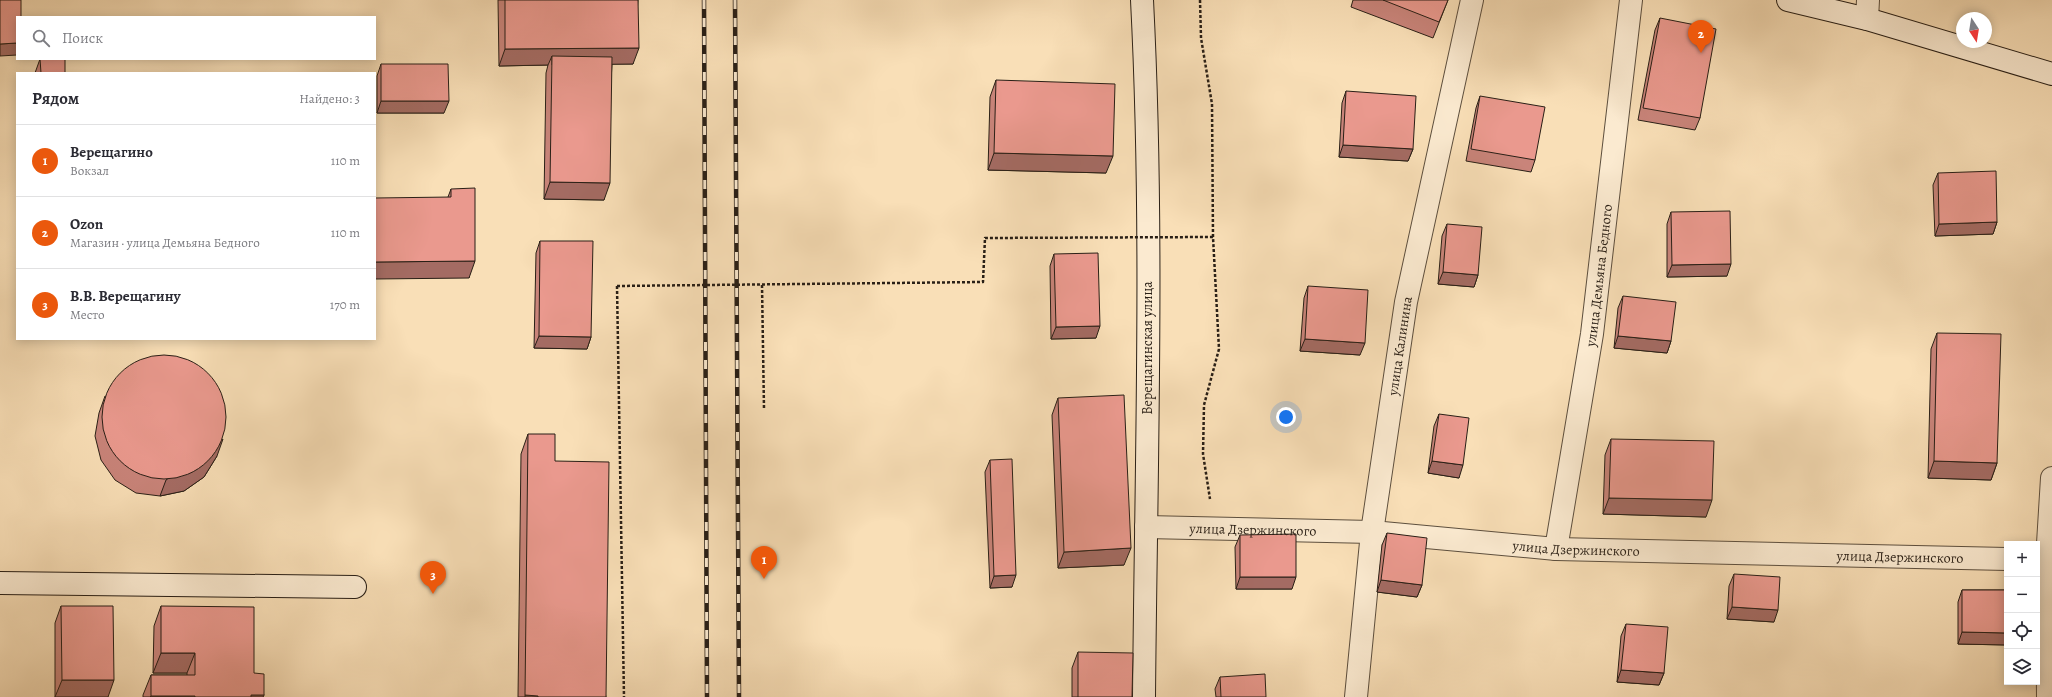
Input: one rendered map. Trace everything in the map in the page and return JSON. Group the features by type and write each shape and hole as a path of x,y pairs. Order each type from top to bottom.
{"street":[{"name":"Верещагинская улица","path":"1142,0 1146,74 1146,527 1144,697"},
{"name":"улица Калинина","path":"1356,697 1372,532 1406,302 1472,0"},
{"name":"улица Демьяна Бедного","path":"1556,549 1592,334 1631,0"},
{"path":"1788,0 1867,9 2052,74"},
{"path":"2048,697 2042,560 2052,478"},
{"name":"улица Дзержинского","path":"1146,527 1372,532 1556,549 2004,559"},
{"path":"0,583 355,587"}],"path":[{"path":"1200,0 1201,38 1212,104 1213,237 1219,350 1204,406 1203,454 1212,507 1218,529"},
{"path":"624,697 617,286 984,282 985,238 1213,237"},
{"path":"762,284 764,409"}],"building":[{"path":"0,0 21,0 21,16 16,16 16,43 0,44"},
{"path":"505,0 638,0 639,48 505,49"},
{"path":"1383,0 1448,0 1439,22"},
{"path":"1660,18 1716,29 1700,118 1643,108"},
{"path":"552,56 612,57 610,183 550,182"},
{"path":"40,60 65,60 65,72 41,72"},
{"path":"381,64 448,64 449,101 381,101"},
{"path":"996,80 1115,84 1113,156 994,153"},
{"path":"1346,91 1416,96 1413,149 1343,145"},
{"path":"1480,96 1545,107 1535,160 1471,149"},
{"path":"1996,171 1997,222 1939,224 1938,173"},
{"path":"475,188 475,261 376,262 376,198 451,197 451,189"},
{"path":"1730,211 1731,264 1672,265 1671,212"},
{"path":"1447,224 1482,227 1478,275 1443,272"},
{"path":"540,241 593,241 591,337 539,336"},
{"path":"1098,253 1100,326 1056,327 1054,254"},
{"path":"1308,286 1368,290 1365,343 1305,339"},
{"path":"1623,296 1676,302 1671,341 1618,336"},
{"path":"1937,333 2001,334 1997,463 1934,461"},
{"path":"164,355 176,356 188,360 208,373 221,393 225,405 225,429 221,441 208,461 188,474 176,478 164,479 152,478 140,474 120,461 107,441 103,429 102,417 103,405 107,393 120,373 140,360 152,356"},
{"path":"1124,395 1131,548 1064,552 1058,398"},
{"path":"1439,414 1469,418 1463,465 1432,461"},
{"path":"528,434 555,434 555,461 609,462 606,697 538,697 525,695"},
{"path":"1611,439 1714,441 1712,500 1609,498"},
{"path":"1012,459 1016,575 994,576 990,460"},
{"path":"1387,533 1427,538 1422,585 1381,580"},
{"path":"1296,534 1296,577 1240,577 1240,535"},
{"path":"1734,574 1780,577 1778,610 1732,607"},
{"path":"1962,590 2004,590 2004,633 1962,632"},
{"path":"61,606 113,606 114,680 62,680"},
{"path":"161,606 254,607 254,673 264,674 264,695 251,695 251,697 151,696 151,675 195,675 195,653 161,653"},
{"path":"1626,624 1668,627 1664,673 1621,670"},
{"path":"1078,652 1133,653 1132,697 1078,697"},
{"path":"1265,674 1266,697 1221,697 1220,677"}],"railway":[{"path":"704,0 707,697"},
{"path":"735,0 739,697"}],"place":[{"name":"Ozon","path":"1701,53"},
{"name":"Верещагино","path":"764,579"},
{"name":"В.В. Верещагину","path":"433,594"}]}
